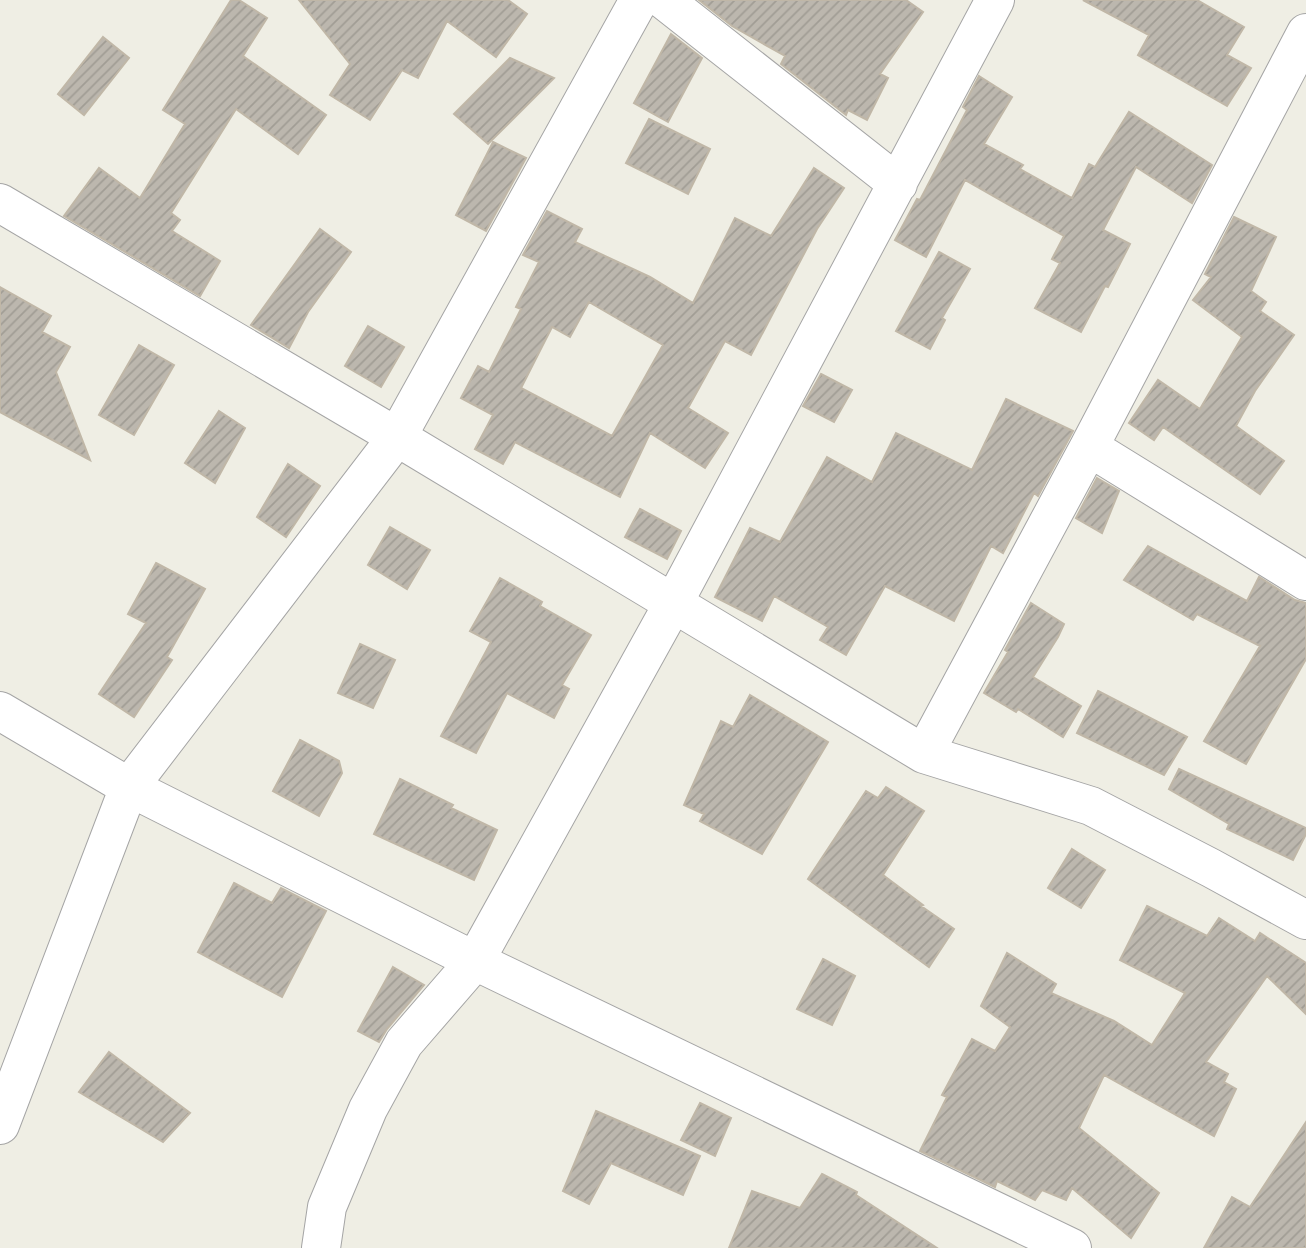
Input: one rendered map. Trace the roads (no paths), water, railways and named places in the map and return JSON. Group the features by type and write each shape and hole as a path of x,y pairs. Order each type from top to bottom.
{"street":[{"path":"0,1125 129,787 397,437 639,0"},
{"path":"664,0 898,184"},
{"path":"321,1248 327,1207 368,1109 404,1044 475,961 674,602 995,0"},
{"path":"925,754 1306,33"},
{"path":"0,203 674,602 925,754 1091,806 1306,920"},
{"path":"1089,447 1306,581"},
{"path":"0,711 129,787 475,961 1072,1248"}]}
